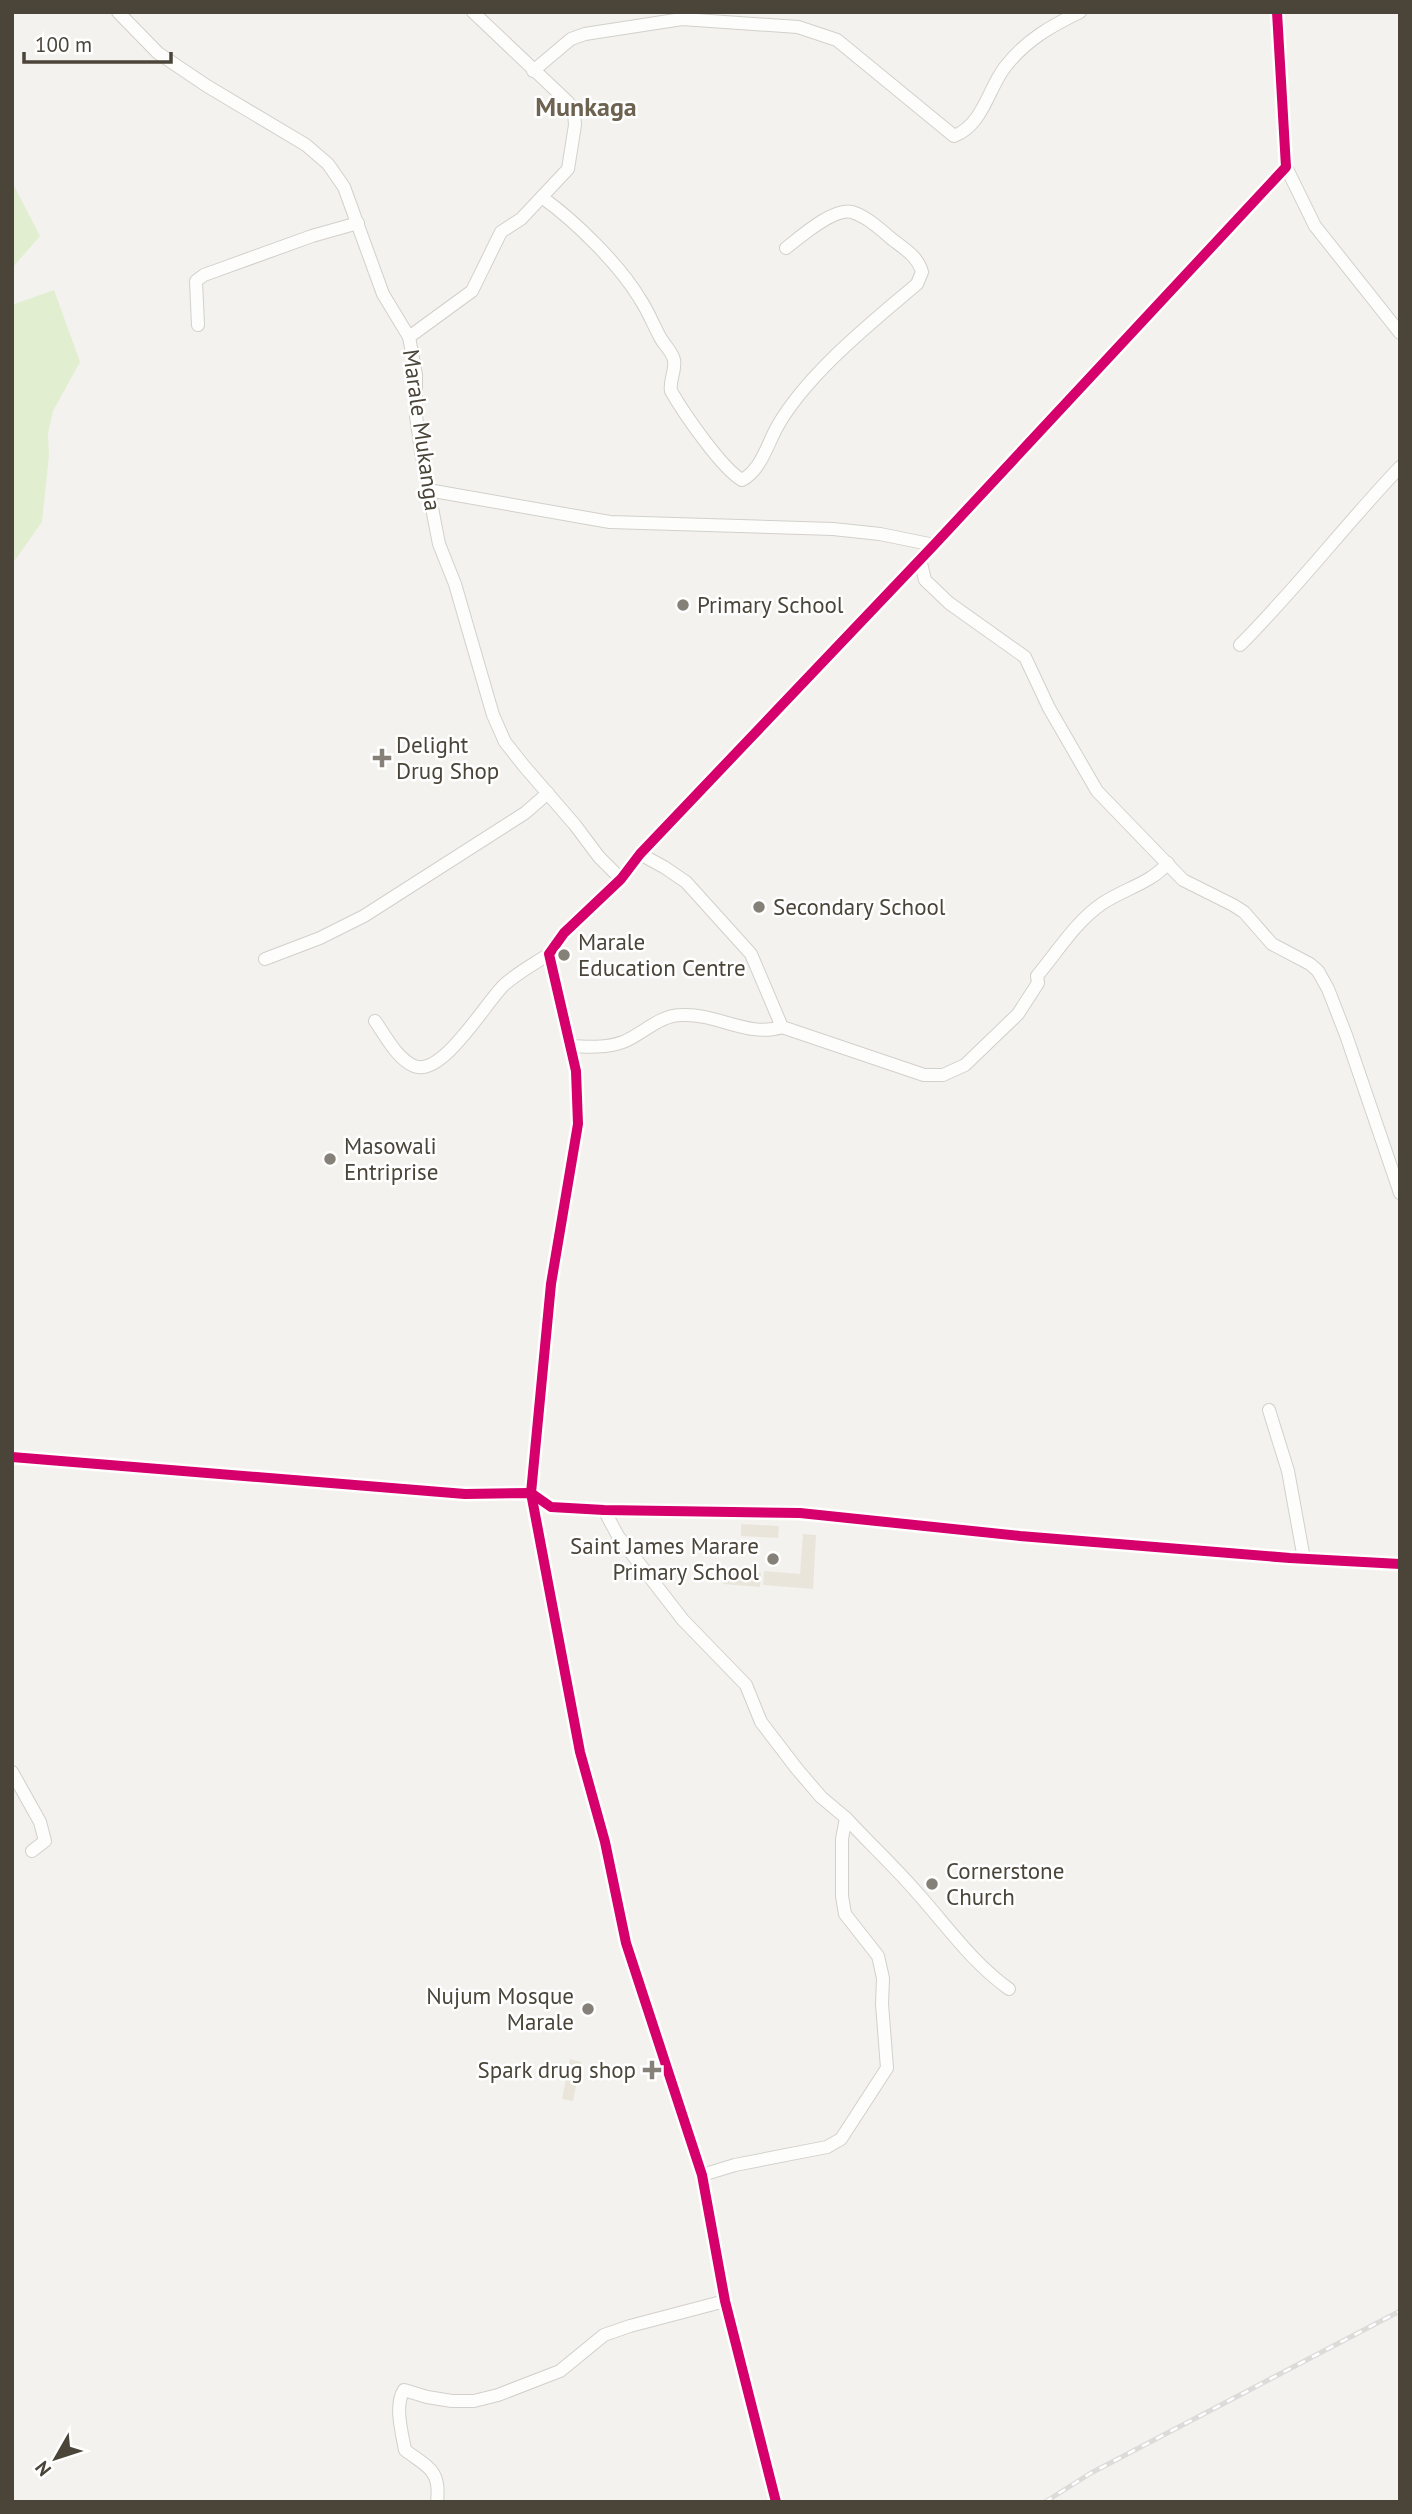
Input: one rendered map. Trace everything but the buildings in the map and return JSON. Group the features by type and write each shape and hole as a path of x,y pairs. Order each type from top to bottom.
{"street":[{"name":"Marale Mukanga","path":"118,12 158,53 207,86 306,145 328,164 344,187 383,294 409,337 416,375 416,416 439,544 456,584 493,715 505,742 598,857 621,879"},
{"path":"409,337 472,290 501,232 521,219 568,169 575,125 574,112 568,102 473,12"},
{"path":"533,71 570,39 585,34 682,19 798,27 837,40 954,136 964,132 975,122 1004,69 1028,42 1080,12"},
{"path":"1278,12 1286,167 1315,226 1400,333"},
{"path":"375,1021 404,1060 415,1067 431,1065 461,1038 505,984 549,954 564,933 621,879 640,854 934,545 1286,167"},
{"path":"543,198 576,226 634,290 662,342 672,354 674,363 671,391 722,461 734,476 742,480 755,471 778,425 808,387 852,339 917,284 922,272 917,259 868,219 849,211 836,214 814,226 786,248"},
{"path":"198,325 195,289 196,281 204,275 312,236 358,223"},
{"path":"1240,645 1291,593 1354,516 1400,467"},
{"path":"428,490 610,522 833,529 880,534 934,545"},
{"path":"920,559 925,580 948,603 1025,657 1049,708 1097,791 1189,883 1244,912 1272,944 1302,959 1318,971 1346,1035 1400,1190"},
{"path":"265,959 320,938 364,916 525,813 548,793"},
{"path":"640,854 686,882 751,954 782,1027"},
{"path":"570,1046 613,1045 667,1017 681,1015 722,1020 752,1030 782,1027 924,1075 951,1073 965,1065 1018,1014 1038,983 1037,976 1088,916 1102,903 1154,876 1168,863"},
{"path":"549,954 576,1071 578,1124 551,1284 531,1493 580,1752 605,1842 626,1944 702,2175 725,2301 776,2502"},
{"path":"1269,1410 1288,1471 1304,1559"},
{"path":"12,1457 201,1470 465,1494 531,1493 551,1507 800,1513 1020,1536 1400,1564"},
{"path":"604,1510 618,1536 683,1620 746,1685 761,1722 797,1769 821,1797 846,1818 919,1894 970,1957 1009,1989"},
{"path":"12,1772 40,1822 45,1841 32,1851"},
{"path":"702,2175 735,2165 827,2147 841,2139 887,2068 882,2004 883,1978 878,1956 845,1914 842,1896 842,1839 846,1818"},
{"path":"436,2502 439,2485 433,2472 424,2461 405,2450 400,2407 404,2390 452,2401 474,2401 498,2395 560,2371 604,2335 725,2301"}],"shaded area":[{"path":"741,1524 779,1526 778,1538 741,1536"},
{"path":"803,1534 816,1535 813,1589 763,1585 764,1571 800,1574"},
{"path":"724,1570 761,1573 760,1587 723,1584"},
{"path":"570,2059 581,2062 573,2101 562,2099"}],"green space":[{"path":"12,182 40,236 12,268"},
{"path":"54,290 80,362 53,411 48,433 49,455 42,522 12,564 12,305"}],"railway":[{"path":"1045,2502 1091,2473 1400,2311"}],"cycle path":[{"path":"776,2502 725,2301 702,2175 626,1943 605,1842 580,1752 531,1493 551,1284 578,1124 576,1071 549,954 564,933 621,879 640,854 934,545 1286,167 1277,12"},
{"path":"12,1457 465,1494 531,1493 551,1507 800,1513 1020,1536 1400,1564"}],"place":[{"name":"Primary School","path":"683,605"},
{"name":"Delight Drug Shop","path":"382,758"},
{"name":"Secondary School","path":"759,907"},
{"name":"Marale Education Centre","path":"564,955"},
{"name":"Masowali Entriprise","path":"330,1159"},
{"name":"Saint James Marare Primary School","path":"773,1559"},
{"name":"Cornerstone Church","path":"932,1884"},
{"name":"Nujum Mosque Marale","path":"588,2009"},
{"name":"Spark drug shop","path":"652,2070"}],"district":[{"name":"Munkaga","path":"586,107"}]}
